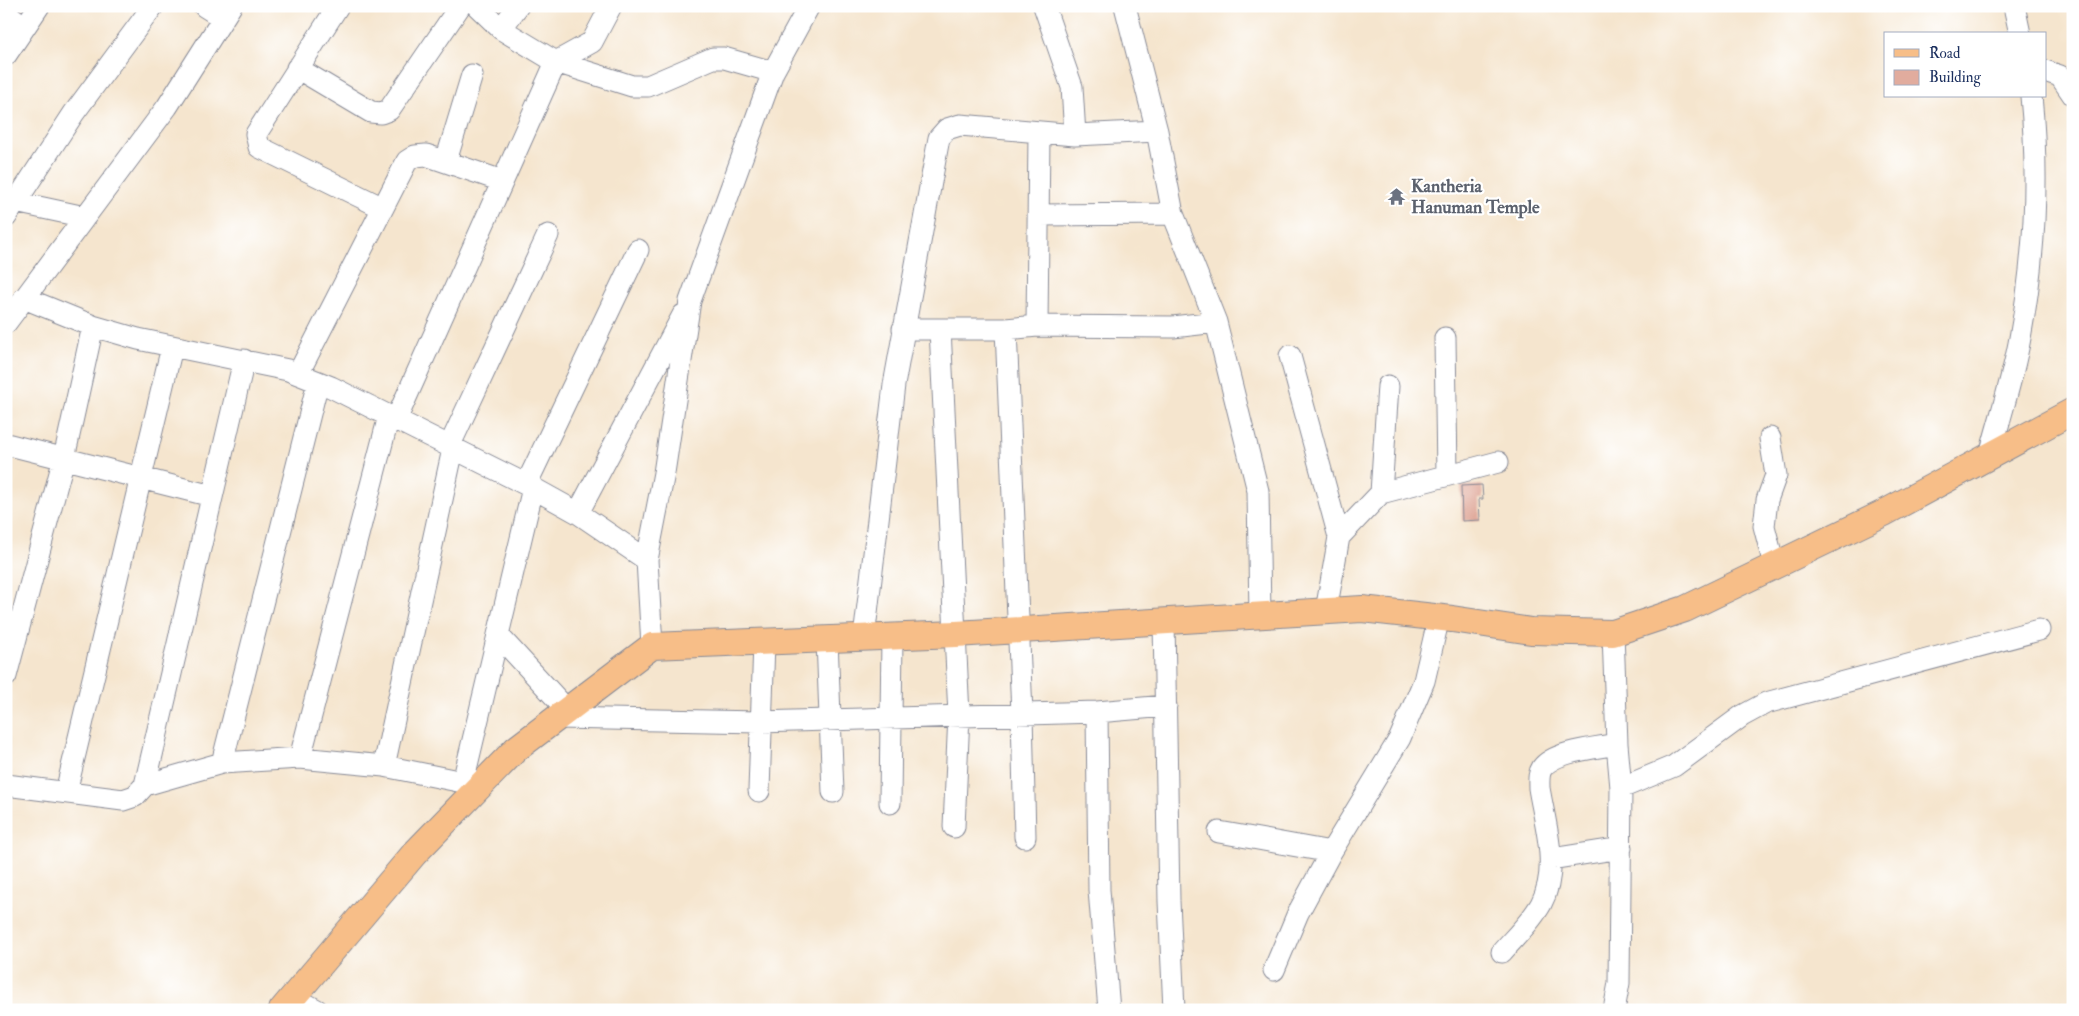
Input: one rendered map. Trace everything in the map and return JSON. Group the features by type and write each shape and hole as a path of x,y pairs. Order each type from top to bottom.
{"main road":[{"path":"288,1003 470,786 652,646 1019,631 1362,610 1531,631 1612,633 1685,610 1884,513 2073,410"}],"street":[{"path":"6,55 39,6"},
{"path":"85,217 10,206 74,113 153,6"},
{"path":"6,322 167,107 227,12 204,6"},
{"path":"338,6 256,134 259,147 383,208"},
{"path":"297,68 371,112 381,113 389,110 460,6"},
{"path":"477,6 501,30 556,62 632,86 648,86 713,58 724,58 773,72"},
{"path":"501,30 518,6"},
{"path":"300,758 392,418 556,62 592,42 611,6"},
{"path":"578,514 690,301 773,72 809,6"},
{"path":"1044,6 1072,87 1075,135"},
{"path":"1125,6 1157,132 1173,214 1216,322 1258,491 1260,615"},
{"path":"2014,6 2020,32"},
{"path":"6,13 25,27"},
{"path":"2046,71 2060,76 2073,95"},
{"path":"446,162 472,75"},
{"path":"1990,456 2020,338 2036,212 2035,133 2031,98"},
{"path":"864,638 894,385 939,138 947,129 960,125 1075,135 1157,132"},
{"path":"1037,326 1039,133"},
{"path":"298,374 407,161 415,156 426,155 502,181"},
{"path":"1038,215 1173,214"},
{"path":"384,766 451,448 548,235"},
{"path":"145,785 222,763 300,758 384,766 470,786 498,635 530,486 638,250"},
{"path":"24,298 93,326 172,347 244,360 298,374 318,382 530,486 578,514 647,560"},
{"path":"652,646 647,560 666,464 690,301"},
{"path":"904,328 1006,328 1037,326 1173,327 1216,322"},
{"path":"6,676 64,458 93,326"},
{"path":"940,328 959,715 954,827"},
{"path":"1006,328 1019,631 1025,837"},
{"path":"1445,338 1447,475"},
{"path":"66,792 172,347"},
{"path":"1290,356 1339,537 1326,611"},
{"path":"6,785 123,800 135,796 145,785 244,360"},
{"path":"222,763 318,382"},
{"path":"1381,493 1388,386"},
{"path":"1770,438 1776,474 1767,500 1764,526 1774,566"},
{"path":"6,444 212,496"},
{"path":"1339,537 1381,493 1498,462"},
{"path":"1274,970 1298,913 1330,852 1400,738 1424,681 1438,618"},
{"path":"1164,622 1169,901 1174,1010"},
{"path":"1621,788 1674,766 1742,716 1766,703 2039,630"},
{"path":"1612,633 1621,788 1619,982 1614,1010"},
{"path":"498,635 563,714 759,722 829,718 1097,712 1166,706"},
{"path":"890,803 892,637"},
{"path":"827,640 833,792"},
{"path":"759,791 759,722 764,642"},
{"path":"1097,712 1099,890 1109,1010"},
{"path":"1502,952 1540,905 1547,889 1551,859 1539,788 1539,777 1542,768 1558,756 1617,744"},
{"path":"1219,832 1330,852"},
{"path":"1551,859 1621,848"},
{"path":"288,1003 317,1010"}],"building":[{"path":"1482,485 1483,499 1479,499 1480,520 1462,521 1461,486"}],"place":[{"name":"Kantheria Hanuman Temple","path":"1397,196"}]}
